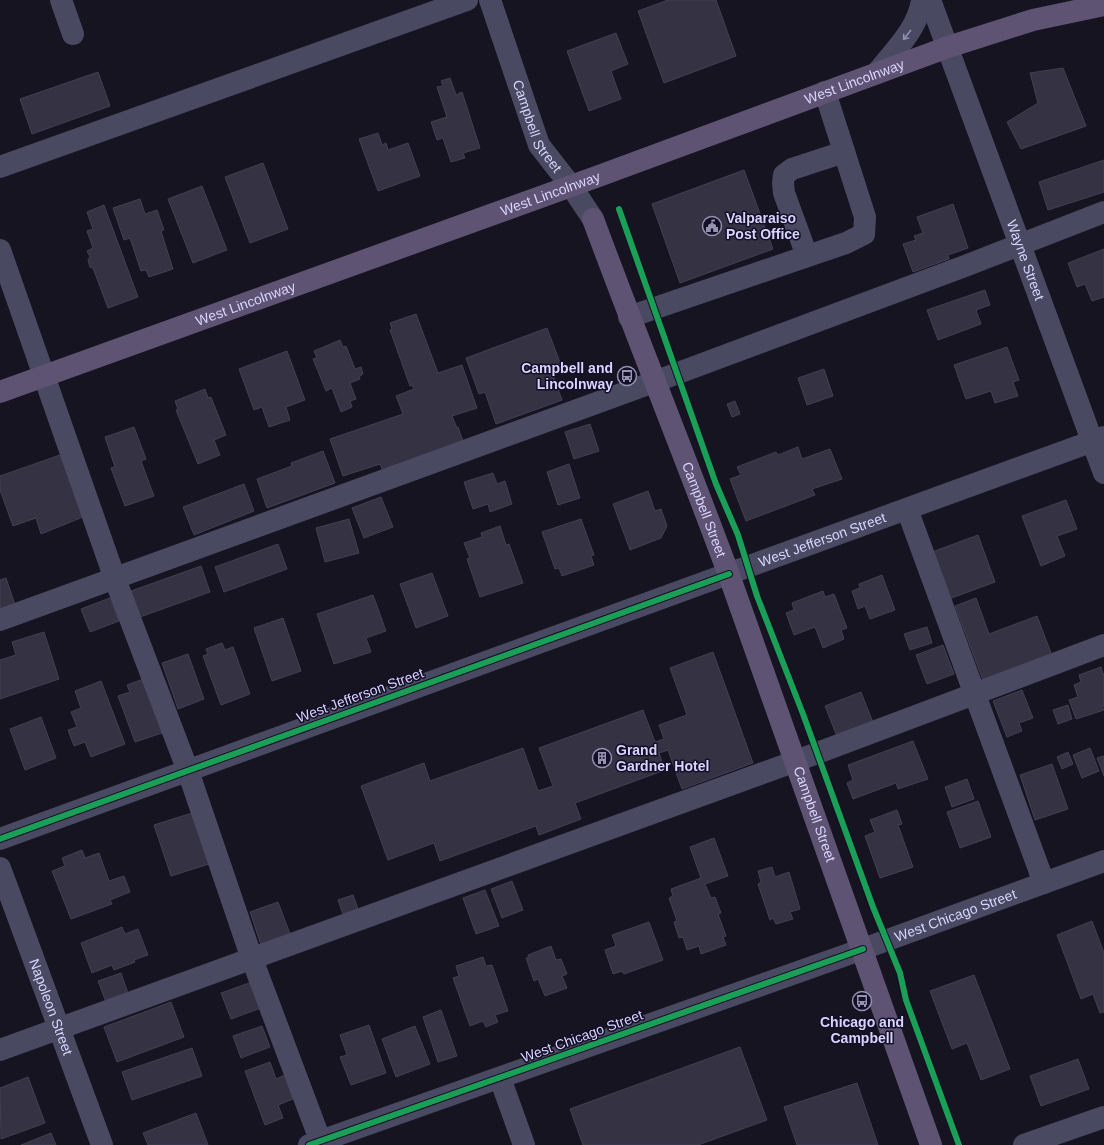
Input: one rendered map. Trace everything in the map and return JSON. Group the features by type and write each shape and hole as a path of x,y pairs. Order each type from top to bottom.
{"main road":[{"name":"West Lincolnway","path":"0,392 571,186 948,47 1033,20 1104,5"},
{"name":"Campbell Street","path":"592,219 728,574 863,949 931,1145"}],"street":[{"path":"61,0 73,34"},
{"path":"0,167 467,0"},
{"name":"Campbell Street","path":"490,0 539,145 571,186 592,219"},
{"path":"877,73 913,27 922,0"},
{"name":"Wayne Street","path":"930,0 1020,244 1098,439 1104,473"},
{"path":"629,317 807,256 864,234 865,217 825,92"},
{"path":"807,256 784,193 784,175 792,169 844,152"},
{"path":"0,620 654,382 972,264 1104,212"},
{"path":"0,250 115,579 188,771 317,1144"},
{"name":"West Jefferson Street","path":"0,839 1098,439"},
{"path":"907,509 1044,883"},
{"path":"0,1050 796,761 1104,645"},
{"name":"West Chicago Street","path":"317,1144 863,949 1104,861"},
{"name":"Napoleon Street","path":"0,868 102,1145"},
{"path":"500,1078 524,1145"},
{"path":"1024,1145 1104,1117"}],"building":[{"path":"668,0 716,0 736,56 664,83 638,11"},
{"path":"616,33 628,64 611,71 621,99 589,111 567,51"},
{"path":"1063,68 1086,126 1021,149 1007,122 1038,103 1030,73"},
{"path":"98,72 110,106 32,134 20,99"},
{"path":"450,78 456,95 462,92 480,148 463,153 465,158 451,162 443,138 437,140 431,122 447,117 437,87 443,86 441,81"},
{"path":"378,133 382,145 386,143 388,150 408,143 420,176 378,191 359,139"},
{"path":"1104,160 1104,192 1048,210 1039,182"},
{"path":"263,163 288,229 250,243 225,177"},
{"name":"Valparaiso Post Office","path":"744,170 773,249 680,283 652,204"},
{"path":"202,186 227,250 193,263 168,199"},
{"path":"140,199 145,214 157,210 164,230 161,231 173,269 149,277 146,270 141,271 130,238 124,240 113,208"},
{"path":"953,204 968,248 948,255 949,259 913,272 903,244 916,240 914,236 923,233 917,217"},
{"path":"104,205 138,297 108,308 93,268 90,267 88,260 90,257 87,251 93,248 87,231 93,229 87,212"},
{"path":"1104,249 1104,297 1092,301 1085,284 1077,287 1068,263"},
{"path":"985,290 990,305 976,310 981,324 938,340 927,310"},
{"path":"416,314 438,373 462,365 477,408 452,416 457,428 458,427 465,447 383,471 380,464 343,476 330,439 403,414 396,396 414,389 412,385 410,386 390,330 392,329 390,323"},
{"path":"547,328 561,365 551,369 562,400 496,424 485,392 479,394 466,358"},
{"path":"340,340 343,347 346,346 355,369 361,367 363,374 359,377 360,379 350,383 356,399 350,401 352,407 341,412 332,388 326,391 313,359 317,358 314,351"},
{"path":"1007,347 1019,380 1013,382 1018,396 995,403 991,391 966,399 954,365"},
{"path":"287,351 305,400 286,407 290,420 269,427 262,407 254,410 239,369"},
{"path":"824,369 833,396 807,405 798,378"},
{"path":"205,389 208,398 211,397 226,435 214,440 220,455 198,464 176,410 178,409 175,401"},
{"path":"735,401 740,414 732,417 727,404"},
{"path":"590,424 599,451 574,459 565,432"},
{"path":"134,427 146,459 141,461 154,496 125,506 111,468 115,467 105,437"},
{"path":"798,447 802,459 830,449 842,479 812,489 815,495 746,521 730,479 741,475 737,467 776,452 778,455"},
{"path":"323,451 335,483 267,508 257,479 292,466 291,463"},
{"path":"60,455 83,517 41,534 36,518 13,526 0,490 0,476"},
{"path":"569,464 580,498 558,505 547,472"},
{"path":"493,473 497,484 505,481 512,504 490,512 488,504 473,509 464,482"},
{"path":"244,484 254,511 194,535 183,507"},
{"path":"648,491 655,511 661,509 667,526 661,538 630,550 613,504"},
{"path":"381,497 393,527 364,538 352,508"},
{"path":"1066,500 1077,529 1057,536 1065,556 1041,566 1022,516"},
{"path":"349,519 359,553 325,562 316,528"},
{"path":"581,519 594,555 591,556 594,565 562,576 559,568 555,569 542,532"},
{"path":"500,526 506,545 509,544 523,583 480,597 467,559 470,558 464,543 482,537 481,533"},
{"path":"978,535 995,582 949,599 932,552"},
{"path":"278,544 287,569 224,592 215,567"},
{"path":"201,566 210,592 140,617 131,591"},
{"path":"432,573 448,616 416,628 400,584"},
{"path":"882,575 895,610 870,619 865,606 858,609 852,591 860,588 859,584"},
{"path":"6,578 16,608 0,613 0,580"},
{"path":"823,591 825,597 834,594 847,628 841,630 844,639 823,648 815,627 794,635 786,613 794,610 792,603"},
{"path":"373,595 386,631 366,638 371,652 334,664 317,614"},
{"path":"110,598 119,621 90,632 81,609"},
{"path":"976,598 989,634 1037,616 1053,658 984,683 955,606"},
{"path":"283,618 301,671 272,681 254,628"},
{"path":"927,627 932,643 910,650 904,634"},
{"path":"44,632 59,679 0,699 0,660 16,655 12,642"},
{"path":"222,643 225,650 233,647 250,694 221,705 203,656 208,654 206,649"},
{"path":"943,645 954,674 927,684 916,655"},
{"name":"Grand Gardner Hotel","path":"713,652 753,763 682,789 668,750 659,753 665,770 575,803 581,819 539,835 536,826 440,861 434,843 388,860 361,786 424,763 430,781 523,748 538,791 553,786 539,748 643,710 655,742 664,739 659,725 687,715 670,668"},
{"path":"188,654 204,699 178,709 162,663"},
{"path":"1101,667 1103,674 1104,673 1104,706 1102,706 1104,710 1076,719 1069,700 1078,697 1074,685 1081,682 1079,675"},
{"path":"146,678 162,733 135,742 118,696 130,692 127,685"},
{"path":"101,681 125,744 91,757 85,742 74,746 68,730 77,727 71,712 81,708 75,691"},
{"path":"1022,690 1033,718 1019,723 1022,731 1007,737 993,701"},
{"path":"861,692 874,725 838,739 825,706"},
{"path":"1068,705 1072,719 1058,724 1053,710"},
{"path":"41,717 56,758 25,770 10,729"},
{"path":"913,741 928,779 898,789 896,783 853,799 847,783 853,780 848,765"},
{"path":"1090,748 1099,771 1082,778 1073,755"},
{"path":"1068,752 1073,764 1062,769 1057,757"},
{"path":"1104,756 1104,776 1097,758"},
{"path":"1052,764 1068,809 1035,820 1020,775"},
{"path":"967,779 974,799 952,807 945,787"},
{"path":"978,801 991,837 960,848 947,812"},
{"path":"897,810 902,824 898,825 913,867 880,878 865,836 875,832 870,820"},
{"path":"192,813 209,864 171,876 154,825"},
{"path":"714,838 728,876 705,884 711,898 715,897 721,913 718,914 726,936 723,937 726,945 701,954 699,946 687,950 683,937 679,938 674,922 677,921 669,898 673,896 671,889 701,878 690,847"},
{"path":"82,850 85,858 99,853 109,881 124,876 130,892 110,900 112,904 71,919 52,871 65,866 62,858"},
{"path":"772,867 775,877 789,872 800,909 790,912 793,919 776,924 773,918 770,920 758,884 761,882 758,871"},
{"path":"512,881 523,910 502,918 491,889"},
{"path":"485,890 499,926 476,934 463,898"},
{"path":"353,895 358,909 343,914 338,900"},
{"path":"278,902 290,934 261,945 250,912"},
{"path":"1092,921 1104,953 1104,1012 1100,1013 1093,994 1081,999 1057,935"},
{"path":"649,922 663,960 624,974 622,971 613,974 605,950 616,946 612,935"},
{"path":"122,927 125,934 138,929 148,955 114,970 112,965 92,973 81,943"},
{"path":"551,946 556,960 561,959 567,974 562,976 567,988 545,996 538,979 534,981 526,958 529,957 528,955"},
{"path":"483,957 486,966 492,965 508,1011 495,1015 498,1022 486,1027 483,1021 470,1026 453,978 459,976 456,966"},
{"path":"121,973 130,999 108,1007 98,981"},
{"path":"974,975 1010,1069 981,1080 967,1043 952,1049 930,991"},
{"path":"252,982 261,1008 231,1019 221,993"},
{"path":"171,1002 184,1037 117,1062 104,1027"},
{"path":"441,1010 457,1056 438,1062 423,1017"},
{"path":"369,1025 386,1073 351,1085 340,1057 347,1055 340,1035"},
{"path":"262,1026 270,1047 241,1058 233,1036"},
{"path":"415,1026 430,1064 396,1077 382,1039"},
{"path":"740,1047 767,1120 698,1145 583,1145 570,1109"},
{"path":"192,1048 202,1076 132,1100 122,1072"},
{"path":"1078,1059 1089,1089 1041,1106 1030,1076"},
{"path":"270,1062 276,1079 285,1075 293,1099 278,1105 283,1118 265,1125 245,1071"},
{"path":"28,1077 45,1123 1,1139 0,1088"},
{"path":"857,1083 878,1145 797,1145 784,1107"},
{"path":"196,1113 208,1145 148,1145 143,1133"},
{"path":"51,1133 56,1145 21,1145"}],"cycle path":[{"path":"619,209 716,484 738,535 757,596 803,714 873,907 900,973 906,1000 959,1145"},
{"path":"0,839 729,574"},
{"path":"309,1145 863,949"}],"place":[{"name":"Valparaiso Post Office","path":"712,226"},
{"name":"Campbell and Lincolnway","path":"627,376"},
{"name":"Grand Gardner Hotel","path":"602,758"},
{"name":"Chicago and Campbell","path":"862,1001"}]}
